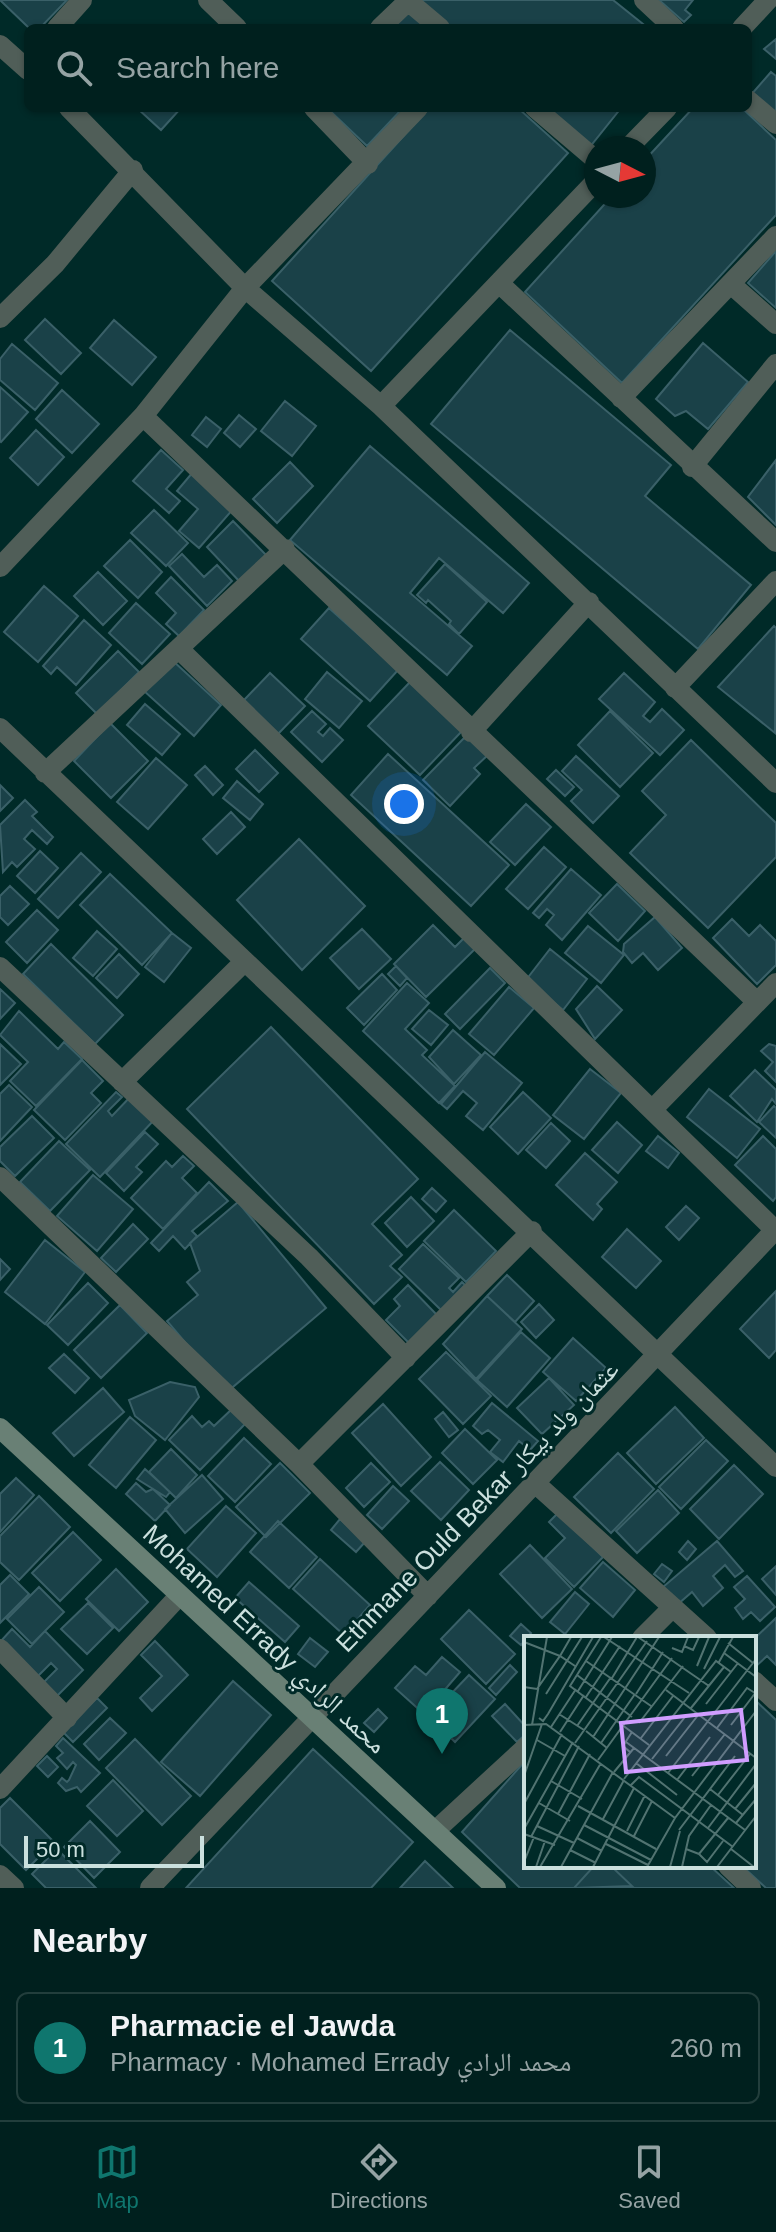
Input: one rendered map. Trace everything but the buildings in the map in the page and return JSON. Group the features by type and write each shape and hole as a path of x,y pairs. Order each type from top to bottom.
{"street":[{"path":"61,24 82,0"},
{"path":"208,0 233,24"},
{"path":"644,0 670,24"},
{"path":"746,24 768,0"},
{"path":"384,24 405,4 414,6 435,24"},
{"path":"0,45 24,63"},
{"path":"752,103 776,124"},
{"path":"73,112 245,288 381,406 776,783"},
{"path":"318,112 368,164"},
{"path":"0,567 143,416 245,288 368,164 414,112"},
{"path":"540,112 584,150"},
{"path":"640,136 663,112"},
{"path":"0,318 55,264 133,170"},
{"path":"381,406 584,194"},
{"path":"621,398 776,236"},
{"path":"499,283 692,467 776,542"},
{"path":"732,285 776,324"},
{"path":"692,467 776,364"},
{"path":"143,416 757,1002"},
{"path":"45,773 285,549"},
{"path":"675,688 776,581"},
{"path":"471,732 589,602"},
{"path":"179,649 775,1229"},
{"path":"0,728 243,963 532,1231 776,1467"},
{"path":"122,1082 243,963"},
{"path":"0,967 309,1257 406,1358"},
{"path":"652,1110 776,983"},
{"path":"0,1177 299,1464 428,1596"},
{"name":"Ethmane Ould Bekar عثمان ولد بيكار","path":"150,1888 775,1229"},
{"path":"299,1464 532,1231"},
{"name":"Mohamed Errady محمد الرادي","path":"0,1428 178,1597 496,1888"},
{"path":"535,1483 705,1636"},
{"path":"0,1789 178,1597"},
{"path":"644,1636 673,1607"},
{"path":"3,1659 67,1718"},
{"path":"756,1683 776,1701"},
{"path":"435,1831 524,1749"},
{"path":"730,1868 751,1888"},
{"path":"0,1875 14,1888"}],"place":[{"name":"Pharmacie el Jawda","path":"442,1754"}]}
